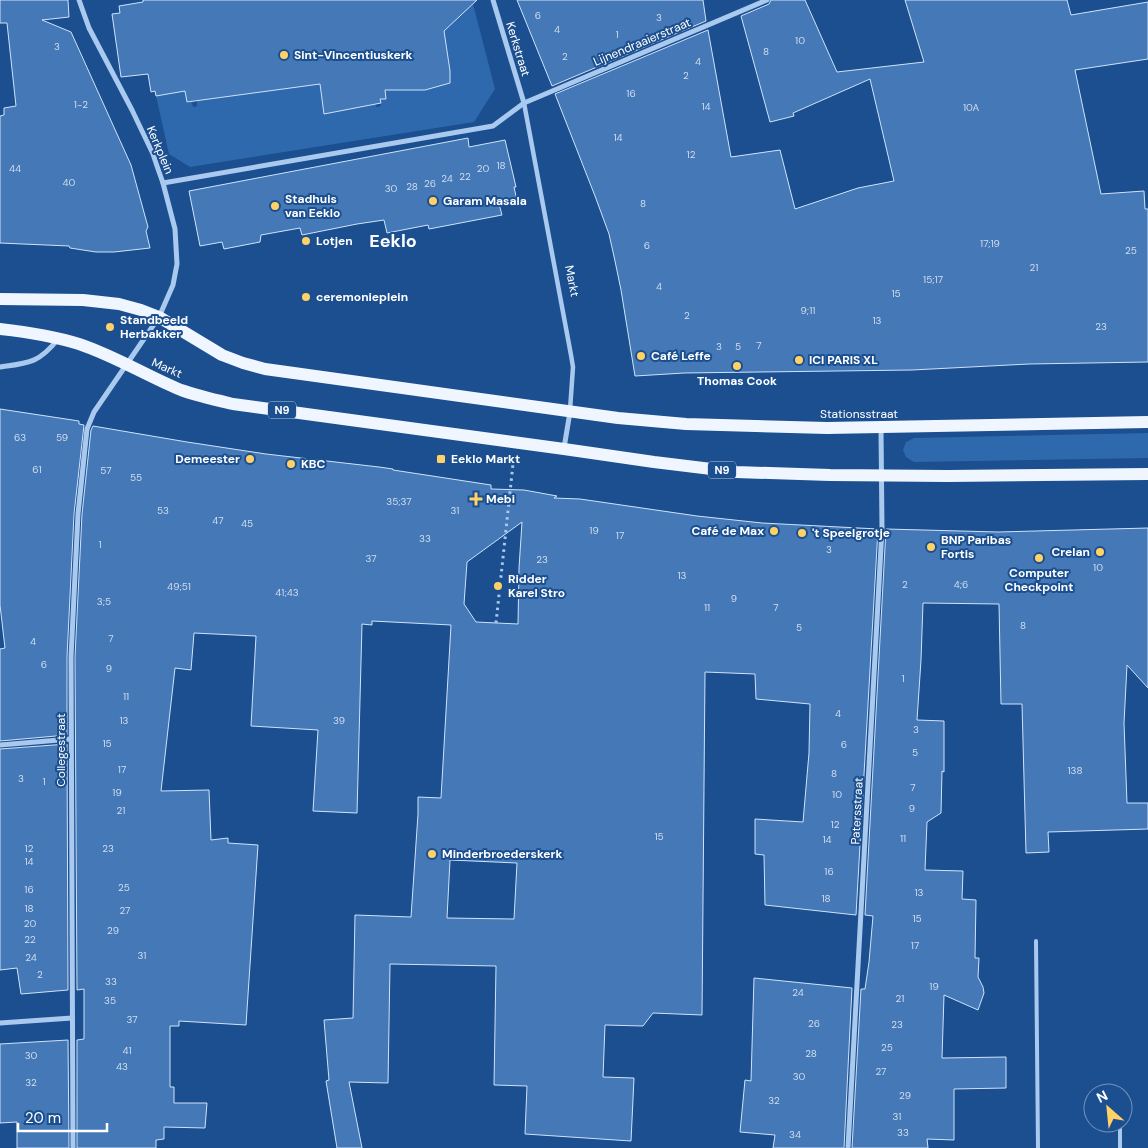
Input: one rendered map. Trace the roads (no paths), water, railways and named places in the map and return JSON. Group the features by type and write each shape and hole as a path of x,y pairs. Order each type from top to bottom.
{"main road":[{"path":"0,299 92,301 119,304 159,317 222,355 264,369 570,411"},
{"name":"Markt","path":"0,329 24,331 79,344 182,390 233,404 736,472 882,475"},
{"name":"Stationsstraat","path":"570,411 640,421 827,428 1148,422"},
{"name":"N9","path":"882,475 1148,474"}],"street":[{"name":"Kerkplein","path":"79,0 89,28 153,154 175,229 177,264 173,285 159,317"},
{"name":"Kerkstraat","path":"493,0 524,103"},
{"name":"Lijnendraaierstraat","path":"524,103 767,0"},
{"path":"163,183 493,126 524,103"},
{"name":"Markt","path":"524,103 571,355 570,411"},
{"name":"Markt","path":"126,365 159,317"},
{"path":"0,367 28,364 41,357 58,338"},
{"name":"Collegestraat","path":"73,1148 71,657 76,542 86,429 94,412 126,365"},
{"path":"564,449 570,411"},
{"name":"Patersstraat","path":"848,1148 882,539 882,428"},
{"path":"0,745 71,739"},
{"path":"0,1023 72,1018"}],"lane":[{"path":"1036,940 1038,1148"},
{"path":"1120,1133 1120,1148"}],"place":[{"name":"Sint-Vincentiuskerk","path":"284,55"},
{"name":"Garam Masala","path":"433,201"},
{"name":"Stadhuis van Eeklo","path":"275,206"},
{"name":"Lotjen","path":"306,241"},
{"name":"ceremonieplein","path":"306,297"},
{"name":"Standbeeld Herbakker","path":"110,327"},
{"name":"Café Leffe","path":"641,356"},
{"name":"ICI PARIS XL","path":"799,360"},
{"name":"Thomas Cook","path":"737,366"},
{"name":"Demeester","path":"250,459"},
{"name":"Eeklo Markt","path":"441,459"},
{"name":"KBC","path":"291,464"},
{"name":"Mebi","path":"476,499"},
{"name":"Café de Max","path":"774,531"},
{"name":"'t Speelgrotje","path":"802,533"},
{"name":"BNP Paribas Fortis","path":"931,547"},
{"name":"Crelan","path":"1100,552"},
{"name":"Computer Checkpoint","path":"1039,558"},
{"name":"Ridder Karel Stro","path":"498,586"},
{"name":"Minderbroederskerk","path":"432,854"}],"district":[{"name":"Eeklo","path":"393,241"}]}
